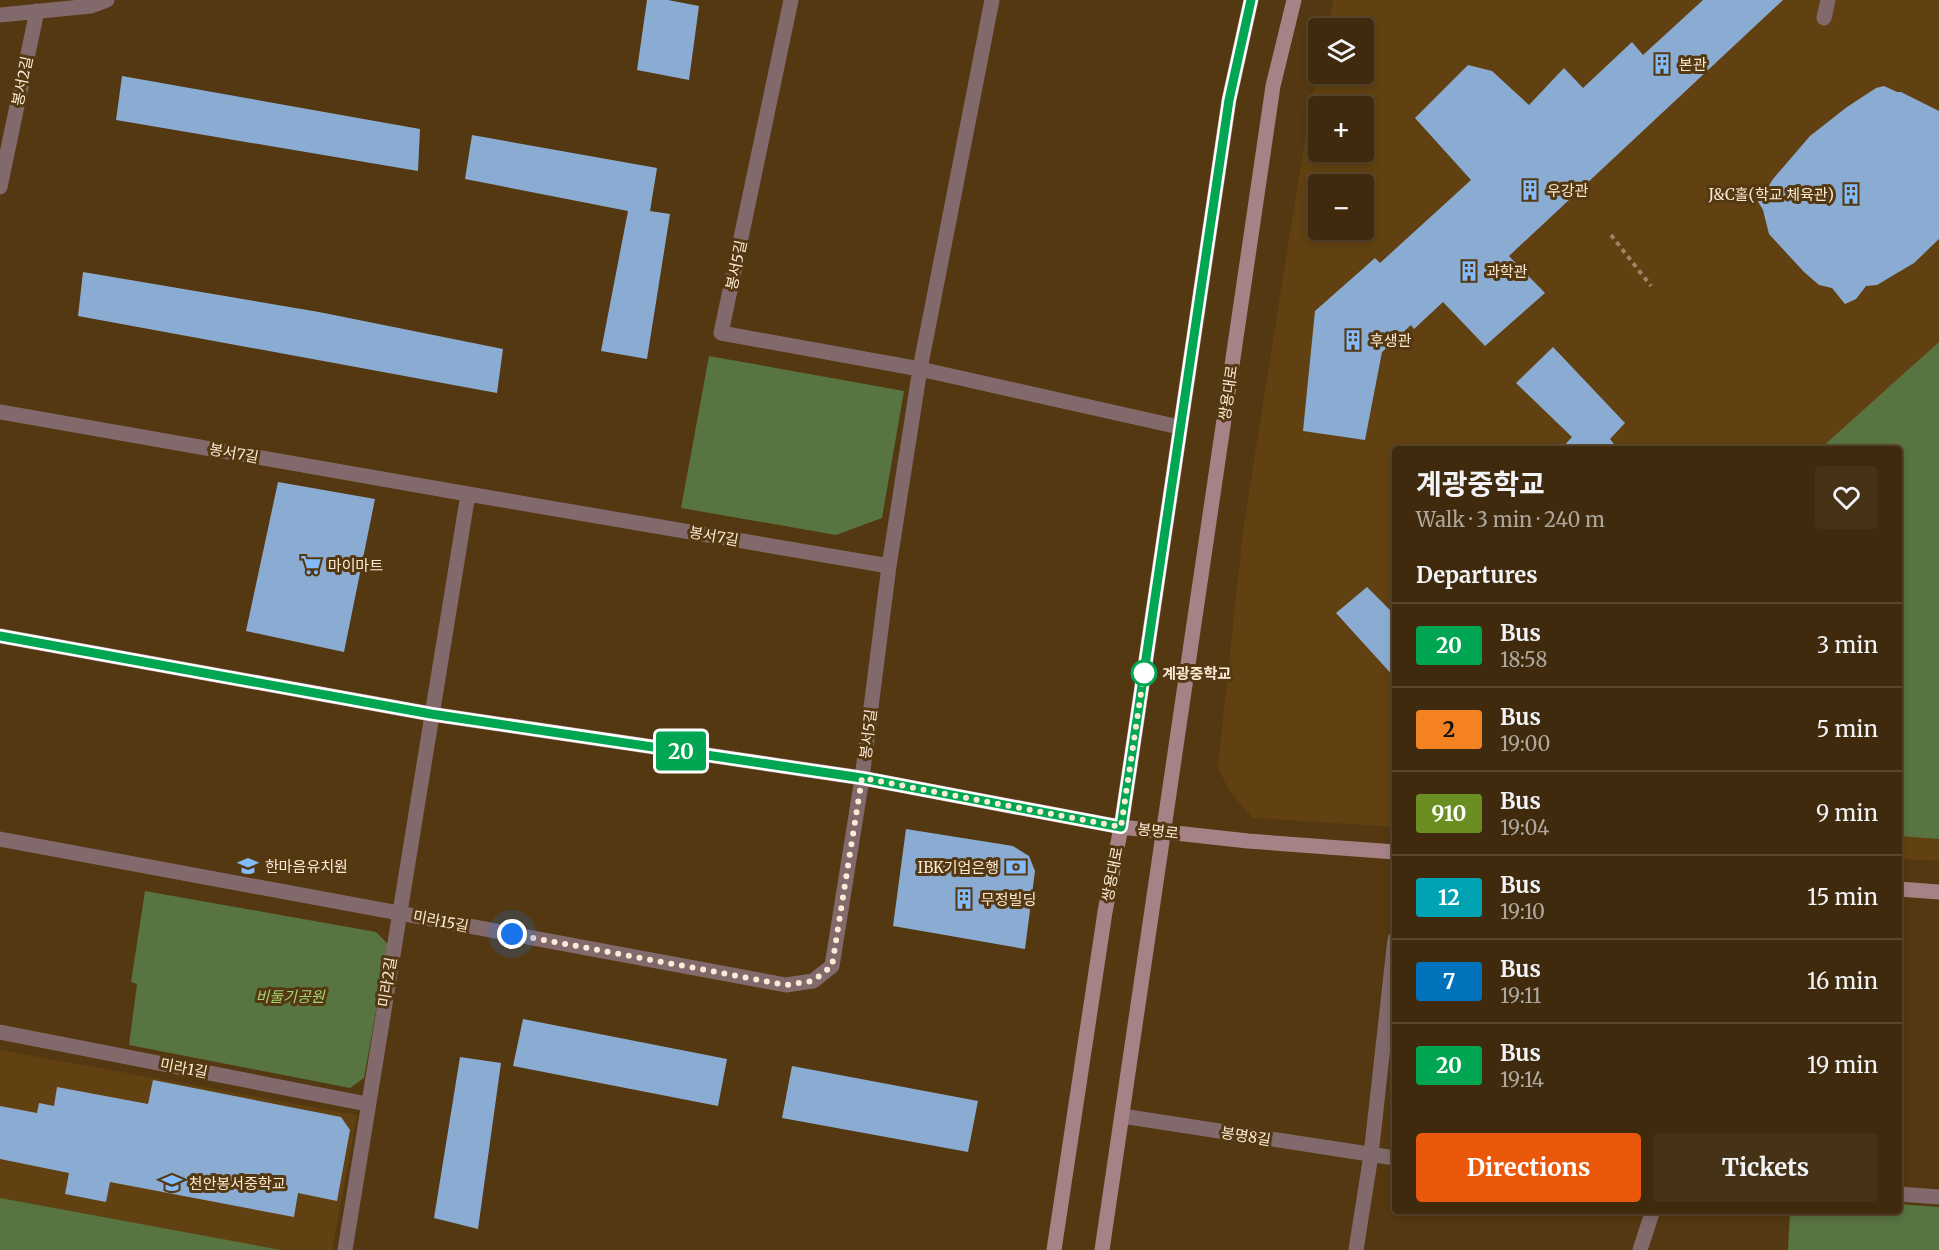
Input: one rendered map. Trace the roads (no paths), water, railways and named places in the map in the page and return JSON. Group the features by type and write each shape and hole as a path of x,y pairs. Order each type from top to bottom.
{"main road":[{"name":"쌍용대로","path":"1054,1250 1105,912 1121,827 1229,100 1251,0"},
{"name":"쌍용대로","path":"1102,1250 1273,86 1294,0"},
{"name":"봉명로","path":"0,636 431,714 862,778 1121,827 1248,842 1392,852"},
{"path":"1902,889 1939,892"}],"street":[{"path":"0,15 90,6 107,0"},
{"name":"봉서5길","path":"791,0 721,333 920,369 1179,426"},
{"name":"봉서5길","path":"862,778 889,566 920,369 992,0"},
{"path":"1824,18 1828,0"},
{"name":"봉서2길","path":"0,187 37,11"},
{"name":"봉서7길","path":"0,412 889,566"},
{"path":"431,714 468,494"},
{"name":"미라2길","path":"345,1250 431,714"},
{"name":"미라15길","path":"0,839 786,985 813,981 832,966 862,778"},
{"path":"1356,1250 1371,1155 1392,966"},
{"name":"미라1길","path":"0,1032 367,1104"},
{"name":"봉명8길","path":"1122,1116 1392,1158"},
{"path":"1902,1194 1939,1197"},
{"path":"1640,1250 1652,1214"}],"place":[{"name":"본관","path":"1662,64"},
{"name":"우강관","path":"1530,190"},
{"name":"J&C홀(학교 체육관)","path":"1851,194"},
{"name":"과학관","path":"1469,271"},
{"name":"후생관","path":"1353,340"},
{"name":"마이마트","path":"311,565"},
{"name":"계광중학교","path":"1144,673"},
{"name":"한마음유치원","path":"248,866"},
{"name":"IBK기업은행","path":"1016,867"},
{"name":"무정빌딩","path":"964,899"},
{"name":"천안봉서중학교","path":"172,1183"}],"park label":[{"name":"비둘기공원","path":"290,996"}]}
